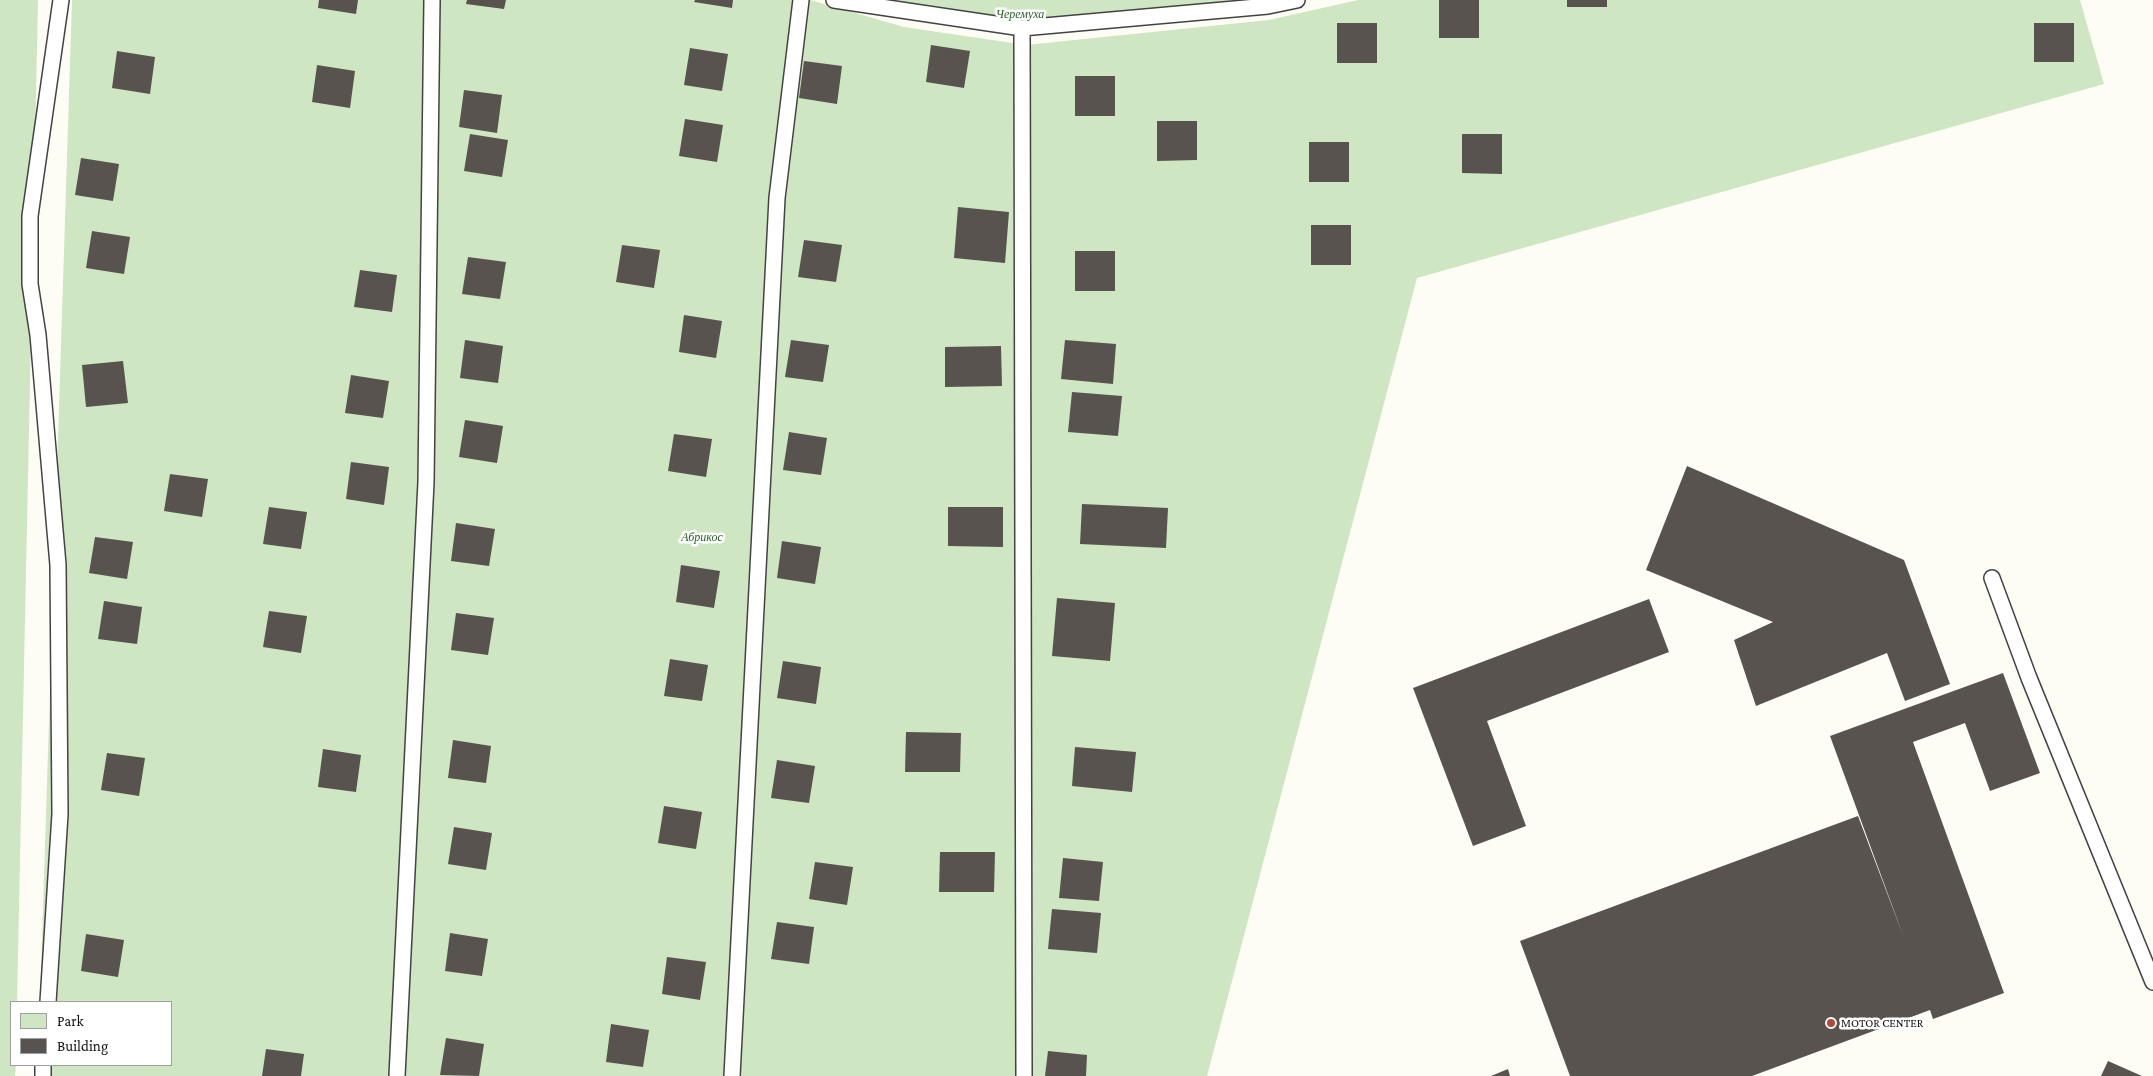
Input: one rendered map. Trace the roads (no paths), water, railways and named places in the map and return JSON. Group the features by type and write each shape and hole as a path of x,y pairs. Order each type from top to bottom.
{"lane":[{"path":"48,1001 60,814 58,565 38,335 30,284 30,216 61,0"},
{"path":"397,1076 426,482 432,0"},
{"path":"732,1076 777,198 801,0"},
{"path":"834,0 1022,28 1268,6 1296,0"},
{"path":"1022,28 1024,1076"},
{"path":"1992,578 2033,687 2153,982"}],"place":[{"name":"MOTOR CENTER","path":"1831,1023"}],"park label":[{"name":"Черемуха","path":"1020,14"},
{"name":"Абрикос","path":"702,537"}]}
